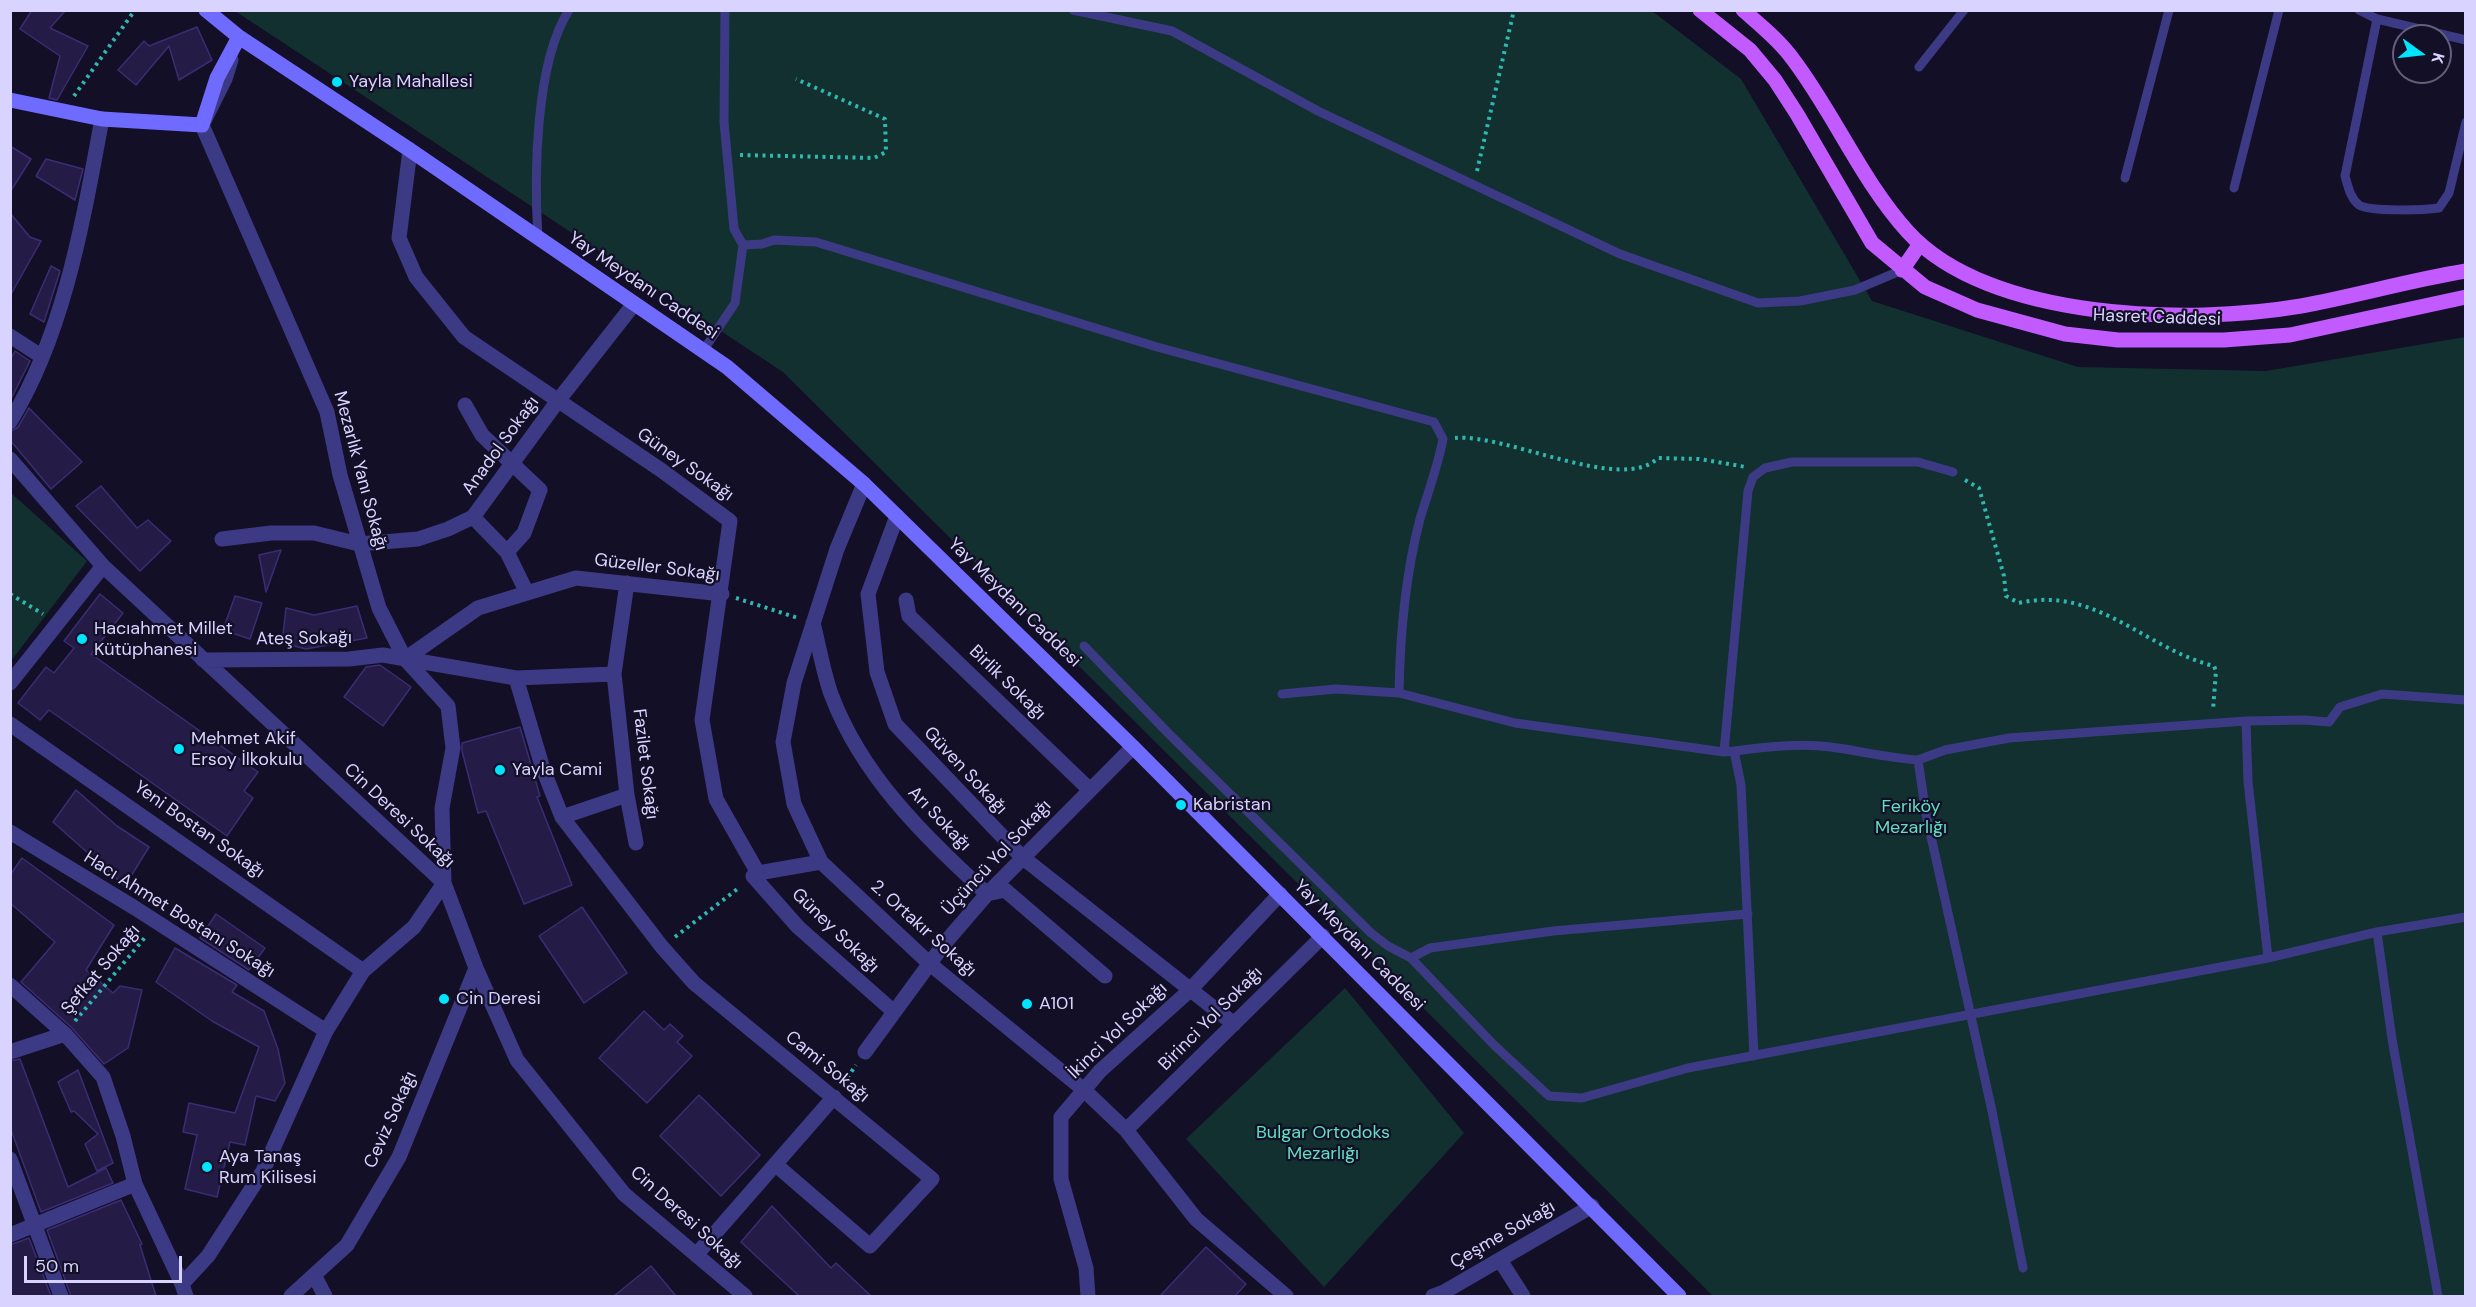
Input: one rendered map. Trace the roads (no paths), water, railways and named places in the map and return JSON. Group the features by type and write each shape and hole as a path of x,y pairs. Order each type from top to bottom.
{"main road":[{"name":"Hasret Caddesi","path":"1700,10 1750,50 1775,80 1872,243 1925,287 1947,298 2011,321 2065,334 2118,340 2253,339 2290,335 2466,297"},
{"name":"Hasret Caddesi","path":"1743,10 1792,58 1898,219 1920,244 1944,261 1973,276 2031,297 2105,312 2153,314 2257,312 2466,271"},
{"path":"1902,270 1920,244"}],"street":[{"name":"Yay Meydanı Caddesi","path":"206,10 239,37 410,150 727,367 864,484 1323,936 1679,1296"},
{"path":"10,100 102,119 202,125 216,78 239,37"},
{"path":"10,422 28,393 76,257 102,119"},
{"name":"Mezarlık Yanı Sokağı","path":"202,125 327,412 340,475 379,608 405,658 448,706 453,748 442,808 444,884"},
{"name":"Güney Sokağı","path":"410,150 399,238 416,278 464,337 557,402 661,470 730,521 722,594 702,720 716,800 758,873 821,862"},
{"name":"Anadol Sokağı","path":"222,539 271,533 314,533 359,544 418,538 448,529 473,517 557,402 634,304"},
{"path":"10,336 41,356"},
{"path":"465,405 482,435 540,490 524,533 507,552"},
{"name":"Cin Deresi Sokağı","path":"10,459 103,566 444,884 476,968 518,1060 624,1194 745,1296"},
{"name":"2. Ortakır Sokağı","path":"864,484 837,549 794,683 783,742 794,804 821,862 930,964 1084,1090 1126,1130 1196,1219 1287,1296"},
{"name":"Güven Sokağı","path":"897,516 868,594 877,672 895,724 1022,857 1189,991 1234,1024"},
{"path":"473,517 507,552 527,593"},
{"path":"10,683 103,566"},
{"name":"Güzeller Sokağı","path":"405,658 478,608 576,578 722,594"},
{"name":"Fazilet Sokağı","path":"627,583 614,674 627,795 636,843"},
{"name":"Birlik Sokağı","path":"906,600 909,616 1090,790"},
{"name":"Arı Sokağı","path":"813,623 831,693 862,759 894,802 987,894"},
{"name":"Ateş Sokağı","path":"204,660 338,659 383,655 405,658"},
{"path":"405,658 516,678 614,674"},
{"name":"Cami Sokağı","path":"516,678 543,769 562,817 662,947 694,983 932,1179 870,1245 776,1165"},
{"name":"Yeni Bostan Sokağı","path":"10,724 363,970"},
{"name":"Üçüncü Yol Sokağı","path":"865,1052 893,1011 987,894 1133,747"},
{"path":"562,817 627,795"},
{"name":"Hacı Ahmet Bostanı Sokağı","path":"10,832 157,922 327,1031"},
{"name":"Güney Sokağı","path":"753,876 798,927 893,1011"},
{"path":"10,985 65,1034 103,1077 123,1136 135,1184 184,1290 263,1170 327,1031 363,970 414,927 444,884"},
{"path":"987,894 1005,890 1105,976"},
{"name":"İkinci Yol Sokağı","path":"1088,1296 1086,1268 1061,1179 1061,1117 1100,1071 1189,991 1280,894"},
{"name":"Birinci Yol Sokağı","path":"1126,1130 1323,936"},
{"name":"Ceviz Sokağı","path":"291,1296 347,1245 399,1157 476,968"},
{"path":"10,1052 65,1034"},
{"path":"696,1255 834,1097"},
{"path":"10,1159 33,1226 61,1296"},
{"path":"10,1235 135,1184"},
{"name":"Çeşme Sokağı","path":"1433,1296 1592,1206"},
{"path":"1500,1260 1523,1296"},
{"path":"314,1275 325,1296"}],"lane":[{"path":"538,238 540,114 553,48 560,24 569,10"},
{"path":"703,351 735,303 743,245 734,229 724,122 725,10"},
{"path":"1073,10 1172,31 1318,111 1620,254 1758,303 1800,301 1855,290 1902,270"},
{"path":"1919,67 1964,10"},
{"path":"2125,177 2169,10"},
{"path":"2234,188 2280,10"},
{"path":"2359,10 2377,19 2466,40"},
{"path":"2377,19 2345,176 2352,198 2361,206 2421,211 2439,208 2449,193 2465,125"},
{"path":"743,245 762,244 774,240 816,242 1157,347 1434,422 1443,439 1420,520 1408,580 1400,632 1399,693"},
{"path":"1754,1056 1741,785 1729,752 1748,491 1752,477 1760,471 1792,462 1918,462 1953,472"},
{"path":"1084,646 1168,734 1371,933 1388,946 1411,958 1494,1045 1549,1096 1582,1098 1688,1068 2268,958 2377,932 2466,916"},
{"path":"1282,694 1336,689 1399,693 1515,723 1729,752 1776,746 1830,747 1880,757 1918,760 1945,750 2009,738 2212,722 2305,720 2329,722 2340,707 2382,694 2466,700"},
{"path":"2246,721 2248,782 2268,958"},
{"path":"1918,760 1926,814 2024,1268"},
{"path":"1411,958 1430,948 1542,933 1748,914"},
{"path":"2377,932 2392,1039 2423,1201 2438,1296"}],"place":[{"name":"Yayla Mahallesi","path":"337,82"},
{"name":"Hacıahmet Millet Kütüphanesi","path":"82,639"},
{"name":"Mehmet Akif Ersoy İlkokulu","path":"179,749"},
{"name":"Yayla Cami","path":"500,770"},
{"name":"Kabristan","path":"1181,805"},
{"name":"Cin Deresi","path":"444,999"},
{"name":"A101","path":"1027,1004"},
{"name":"Aya Tanaş Rum Kilisesi","path":"207,1167"}],"park label":[{"name":"Feriköy Mezarlığı","path":"1911,817"},
{"name":"Bulgar Ortodoks Mezarlığı","path":"1323,1143"}]}
